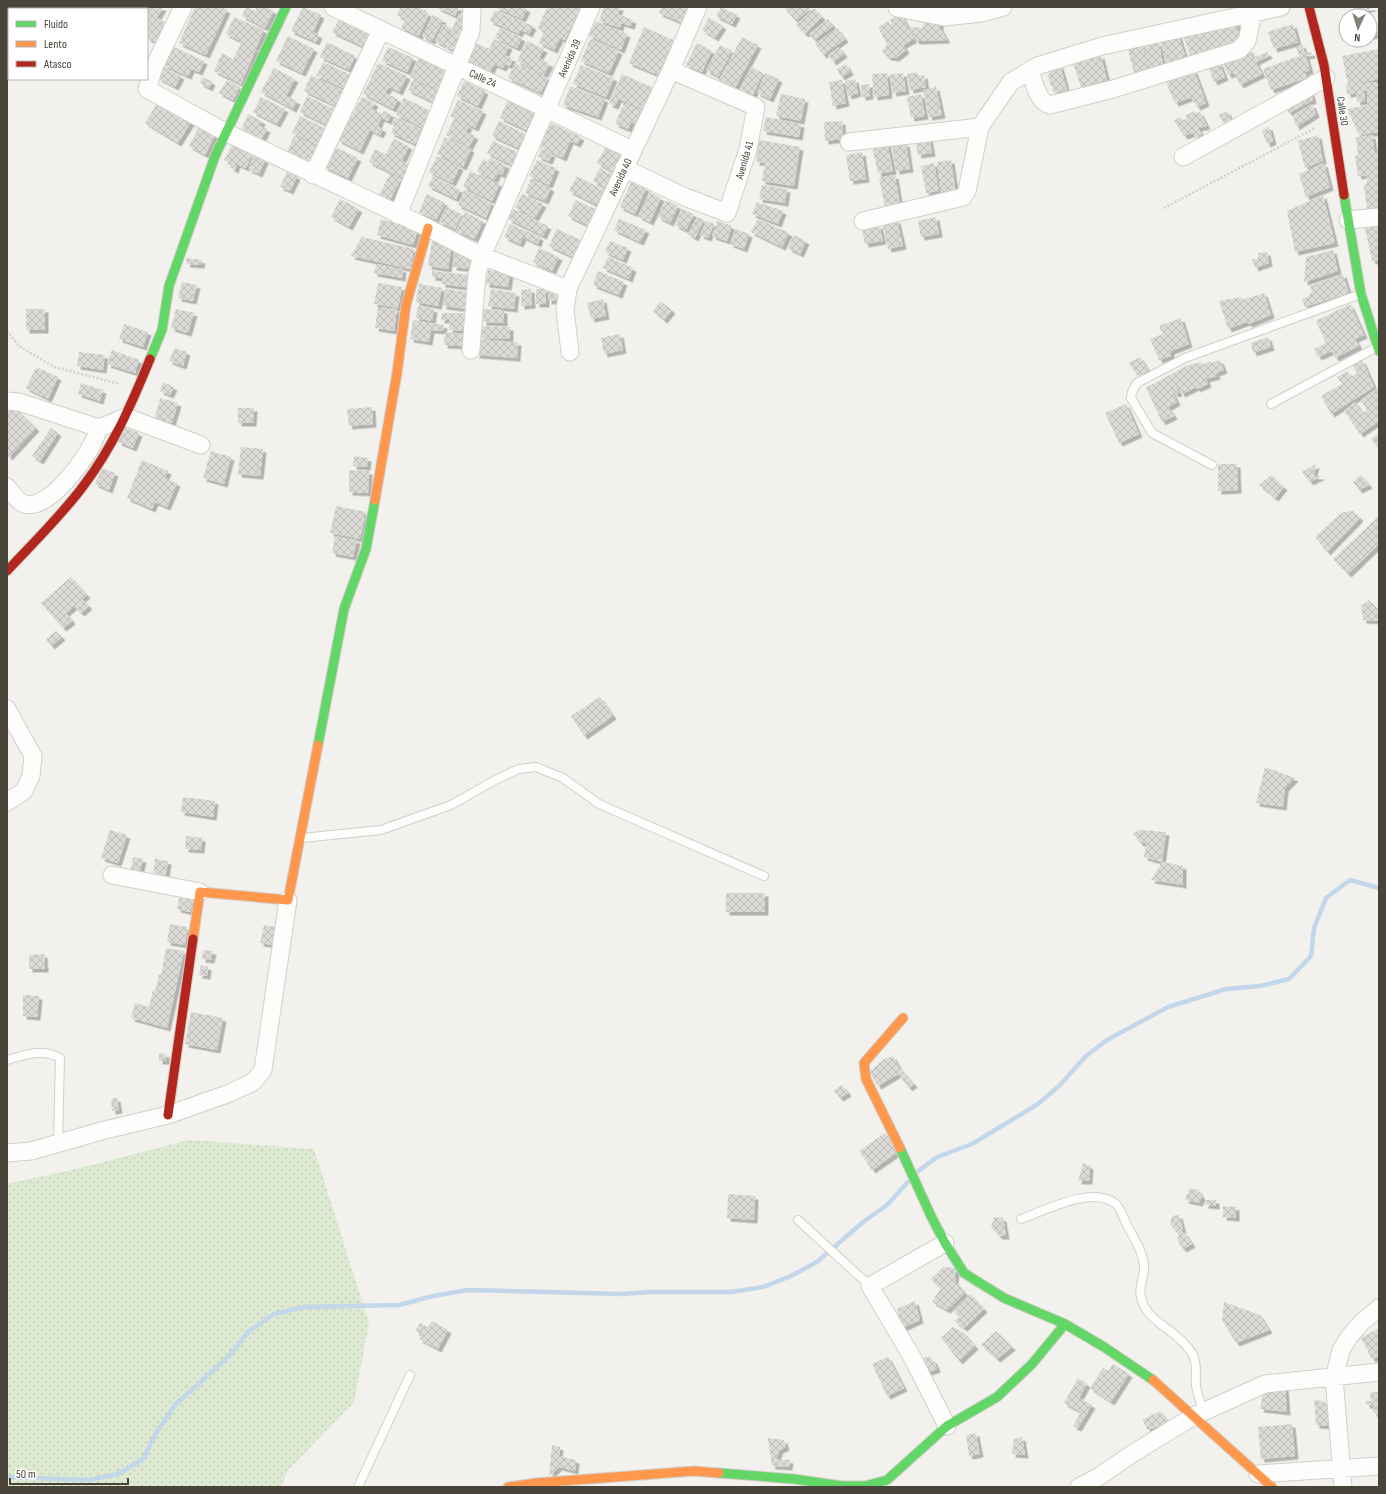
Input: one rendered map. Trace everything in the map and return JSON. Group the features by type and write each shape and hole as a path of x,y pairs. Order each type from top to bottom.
{"street":[{"path":"183,7 154,67 147,89 225,132 313,175 428,228 482,256 568,289"},
{"path":"7,571 84,486 108,450 126,417 162,330 169,286 193,215 225,132 286,7"},
{"name":"Calle 24","path":"333,7 632,150"},
{"path":"398,215 471,31 472,7"},
{"name":"Avenida 39","path":"471,350 477,274 482,256 591,7"},
{"name":"Avenida 40","path":"570,352 565,310 568,289 632,150 671,70 698,7"},
{"path":"897,8 944,17 980,13 1003,7"},
{"path":"863,221 963,197 967,191 980,127 1008,85 1036,66 1102,46 1281,7"},
{"name":"Calle 30","path":"1309,7 1326,78 1361,294 1378,349"},
{"path":"1030,70 1041,101 1050,105 1113,89 1239,50 1246,41 1253,12"},
{"path":"313,175 381,30"},
{"name":"Avenida 41","path":"624,168 686,197 727,213 748,149 756,107 671,70"},
{"path":"1183,157 1326,78"},
{"path":"849,142 980,127"},
{"path":"1348,220 1379,217"},
{"path":"7,1153 32,1151 58,1142 168,1115 230,1093 253,1082 263,1070 288,900 344,609 366,549 397,373 406,305 428,228"},
{"path":"7,401 19,402 98,428 126,417 201,445"},
{"path":"7,488 22,503 34,504 48,499 67,480 84,458 92,446 98,428"},
{"path":"7,709 33,756 32,776 24,791 7,802"},
{"path":"112,875 200,892 288,900"},
{"path":"168,1115 200,892"},
{"path":"903,1018 864,1063 866,1079 888,1121 944,1243 964,1273 1004,1298 1065,1324 1104,1347 1156,1382 1199,1414 1272,1487"},
{"path":"944,1243 870,1286 912,1357 947,1426"},
{"path":"1343,1487 1334,1378 1341,1350 1349,1337 1362,1322 1379,1308"},
{"path":"508,1487 536,1483 694,1471 733,1480 794,1479 842,1486 865,1486 887,1480 947,1426 997,1396 1032,1364 1065,1324"},
{"path":"1078,1487 1098,1477 1199,1414 1265,1384 1334,1378 1379,1372"},
{"path":"1258,1474 1379,1466"}],"lane":[{"path":"1212,465 1152,433 1131,398 1132,392 1138,383 1185,358 1361,294"},
{"path":"1272,404 1378,349"},
{"path":"301,838 381,830 451,805 496,779 519,769 536,767 563,778 598,804 764,876"},
{"path":"7,1060 28,1054 50,1052 60,1058 58,1142"},
{"path":"1021,1219 1076,1199 1098,1196 1117,1204 1137,1242 1143,1259 1144,1268 1140,1286 1144,1306 1157,1320 1182,1340 1196,1364 1199,1414"},
{"path":"798,1220 870,1286"},
{"path":"358,1487 410,1375"}],"path":[{"path":"1164,208 1332,118"},
{"path":"7,331 19,346 54,367 124,385 140,385"}],"green space":[{"path":"189,1140 314,1149 369,1323 354,1402 288,1470 281,1487 7,1487 7,1184 76,1169"}],"building":[{"path":"125,7 163,7 157,18 169,24 159,44 148,38 148,8"},
{"path":"195,7 221,7 227,10 206,55 179,43"},
{"path":"246,7 255,11 257,7 266,7 274,11 265,28 242,16"},
{"path":"303,7 321,15 313,32 319,35 316,42 291,31"},
{"path":"401,7 423,7 421,10 429,14 419,36 401,28 405,19 397,15"},
{"path":"436,7 459,7 455,16"},
{"path":"494,7 523,7 527,9 522,19"},
{"path":"547,7 581,7 565,40 560,38 554,50 539,43 544,31 538,28"},
{"path":"604,7 620,7 618,14 633,20 631,26 621,23 620,28 599,21"},
{"path":"662,7 691,7 683,23 659,13"},
{"path":"721,7 737,15 732,24 716,16"},
{"path":"788,7 812,7 796,21 785,9"},
{"path":"1354,7 1375,7 1372,8"},
{"path":"814,8 822,17 805,34 796,25"},
{"path":"495,10 533,26 529,34 521,30 519,34 490,21"},
{"path":"459,14 468,18 453,50 444,46"},
{"path":"901,14 914,39 903,45 890,20"},
{"path":"433,15 443,20 432,41 422,36"},
{"path":"234,17 264,30 256,48 246,44 256,49 241,84 214,71 222,53 233,59 242,42 226,34"},
{"path":"924,17 940,17 940,28 947,40 916,41 910,27 923,28"},
{"path":"709,18 723,26 715,38 702,30"},
{"path":"828,19 833,26 814,40 809,34"},
{"path":"339,20 370,34 364,47 332,32"},
{"path":"595,21 627,34 621,50 589,36"},
{"path":"888,21 906,50 896,58 888,57 882,51 887,45 878,27"},
{"path":"1236,22 1241,44 1191,58 1183,35"},
{"path":"443,24 451,28 443,45 435,41"},
{"path":"1293,24 1298,42 1274,49 1268,32"},
{"path":"644,27 676,41 661,76 629,63"},
{"path":"500,28 522,38 517,48 495,38"},
{"path":"837,28 845,39 823,55 815,44"},
{"path":"1178,34 1187,62 1167,67 1160,40"},
{"path":"288,36 314,49 302,73 276,61"},
{"path":"742,37 758,45 735,88 719,80"},
{"path":"494,39 509,46 505,55 513,59 510,66 505,64 503,68 494,64 490,72 466,61 475,43 489,49"},
{"path":"590,39 619,51 609,73 581,61"},
{"path":"527,41 544,49 539,58 550,64 544,75 517,61"},
{"path":"327,42 355,56 349,70 320,57"},
{"path":"1159,42 1163,65 1149,69 1144,47"},
{"path":"697,43 712,51 702,72 686,65"},
{"path":"1142,43 1148,69 1134,73 1128,50"},
{"path":"1302,44 1305,53 1311,52 1312,55 1306,56 1310,70 1305,72 1307,78 1271,90 1263,69 1299,56 1296,47"},
{"path":"720,45 732,51 718,77 706,70"},
{"path":"172,46 204,61 199,72 191,69 188,76 163,65"},
{"path":"388,47 413,58 407,72 382,61"},
{"path":"839,47 844,54 833,62 828,55"},
{"path":"1249,49 1253,58 1267,52 1269,55 1256,62 1262,74 1240,85 1234,73 1228,75 1223,62"},
{"path":"1379,49 1379,70 1356,74 1379,71 1379,79 1354,84 1376,82 1377,88 1379,87 1379,132 1359,135 1347,109 1368,105 1367,91 1364,91 1365,101 1357,102 1356,93 1347,94 1346,85 1348,85 1342,56"},
{"path":"1101,55 1107,80 1081,87 1072,59 1081,56 1083,62"},
{"path":"419,58 450,73 441,92 410,77"},
{"path":"323,62 351,75 345,89 316,76"},
{"path":"1219,62 1225,77 1214,82 1208,66"},
{"path":"378,63 407,76 399,92 389,87 385,93 398,99 393,109 363,94"},
{"path":"515,63 548,78 541,93 508,78"},
{"path":"846,64 850,72 841,77 837,69"},
{"path":"581,65 614,78 606,97 573,84"},
{"path":"1060,65 1067,90 1054,93 1047,74 1050,73 1049,68"},
{"path":"164,67 181,76 175,87 158,78"},
{"path":"751,67 763,73 753,95 740,89"},
{"path":"274,68 295,79 286,96 297,101 293,109 261,92"},
{"path":"1194,70 1206,103 1197,107 1192,99 1189,98 1175,103 1166,82"},
{"path":"917,72 918,77 924,75 926,87 910,90 907,74"},
{"path":"765,73 779,79 770,99 757,93"},
{"path":"887,73 889,95 874,97 872,74"},
{"path":"903,73 906,91 893,93 889,75"},
{"path":"622,74 656,89 647,111 618,99 615,106 609,104"},
{"path":"311,75 345,92 338,107 304,91"},
{"path":"203,77 212,82 209,88 200,83"},
{"path":"855,79 858,93 848,96 845,81"},
{"path":"227,80 240,87 233,100 219,93"},
{"path":"413,80 442,94 437,104 408,90"},
{"path":"842,80 846,103 833,106 829,82"},
{"path":"464,81 485,91 478,106 457,96"},
{"path":"869,84 870,96 862,97 861,85"},
{"path":"570,86 605,99 598,117 563,105"},
{"path":"936,87 942,115 929,117 923,90"},
{"path":"1310,89 1313,100 1289,113 1283,103"},
{"path":"781,94 805,99 801,121 776,116"},
{"path":"921,94 925,116 911,118 907,97"},
{"path":"307,96 336,110 329,126 300,112"},
{"path":"261,97 285,109 277,124 253,112"},
{"path":"362,97 375,103 372,109 382,114 384,111 391,114 388,121 381,118 378,126 371,123 383,129 380,135 370,130 360,151 338,140"},
{"path":"404,98 435,113 427,130 396,115"},
{"path":"508,99 535,111 526,130 500,118"},
{"path":"458,100 483,111 475,128 450,116"},
{"path":"158,102 191,122 178,143 145,123"},
{"path":"624,103 641,110 635,124 631,122 628,129 615,124"},
{"path":"1312,104 1316,114 1296,127 1293,115"},
{"path":"1194,111 1196,113 1200,112 1207,126 1198,128 1202,135 1196,138 1193,133 1184,136 1174,121 1180,117 1183,120 1187,119 1185,116"},
{"path":"1227,111 1233,124 1227,129 1219,115"},
{"path":"248,114 262,121 260,126 267,129 262,139 241,130"},
{"path":"300,116 327,129 319,146 292,133"},
{"path":"395,117 422,130 415,144 391,133 394,126 391,125"},
{"path":"766,117 801,124 799,137 763,131"},
{"path":"454,119 469,126 466,132 475,136 469,147 446,135"},
{"path":"499,121 525,134 518,148 492,136"},
{"path":"842,121 843,139 825,141 824,122"},
{"path":"551,123 581,137 577,144 570,141 563,158 540,147"},
{"path":"1269,126 1273,141 1267,144 1262,131"},
{"path":"199,127 215,135 205,155 189,146"},
{"path":"1318,135 1323,161 1305,168 1298,141"},
{"path":"1372,135 1375,154 1379,153 1379,207 1367,209 1364,185 1367,184 1366,175 1358,176 1355,156 1358,155 1356,137"},
{"path":"294,136 317,147 310,162 287,152"},
{"path":"929,136 932,153 918,155 915,139"},
{"path":"445,137 471,149 463,167 437,154"},
{"path":"394,139 409,146 402,161 413,166 406,180 369,162 375,149 386,154"},
{"path":"759,140 800,147 794,186 762,181 765,163 756,162"},
{"path":"493,141 517,152 511,165 487,153"},
{"path":"887,142 893,171 878,174 872,145"},
{"path":"906,143 910,169 896,171 892,145"},
{"path":"232,145 252,155 246,168 237,164 235,170 230,167 232,164 224,160"},
{"path":"606,146 624,156 615,173 597,163"},
{"path":"335,147 358,158 348,178 325,167"},
{"path":"541,149 552,154 549,161 538,157"},
{"path":"862,152 866,179 850,181 846,155"},
{"path":"254,155 265,160 259,174 248,169"},
{"path":"437,156 460,167 452,183 429,172"},
{"path":"490,158 506,165 502,175 498,173 494,180 477,172 483,159 488,162"},
{"path":"537,160 556,168 549,185 529,176"},
{"path":"951,160 956,194 941,196 937,162"},
{"path":"934,163 939,191 926,193 921,166"},
{"path":"1324,163 1330,187 1306,197 1299,174"},
{"path":"600,168 613,175 606,188 593,181"},
{"path":"470,171 500,184 492,201 463,187"},
{"path":"287,172 297,176 290,191 280,187"},
{"path":"390,174 401,179 390,200 379,195"},
{"path":"895,175 900,205 885,207 879,178"},
{"path":"433,176 460,190 456,199 428,186"},
{"path":"577,176 604,190 597,205 569,191"},
{"path":"531,179 551,188 545,201 525,193"},
{"path":"631,182 646,188 635,214 620,207"},
{"path":"762,185 787,189 785,203 759,199"},
{"path":"464,190 492,203 486,218 458,205"},
{"path":"650,192 661,198 650,222 638,216"},
{"path":"427,194 445,203 436,220 419,212"},
{"path":"522,194 543,204 535,218 515,208"},
{"path":"1323,195 1335,243 1295,252 1287,211"},
{"path":"340,199 359,209 349,227 331,217"},
{"path":"576,200 597,210 589,226 568,216"},
{"path":"666,200 678,206 670,223 658,217"},
{"path":"757,202 783,211 778,224 752,214"},
{"path":"446,207 462,214 455,229 439,222"},
{"path":"513,209 548,226 543,236 508,219"},
{"path":"682,209 694,214 686,230 675,225"},
{"path":"465,212 483,221 475,239 456,231"},
{"path":"697,217 704,220 695,238 688,234"},
{"path":"936,217 939,234 921,237 918,221"},
{"path":"381,219 418,229 413,245 377,235"},
{"path":"619,219 646,230 640,242 614,230"},
{"path":"758,219 789,233 782,247 751,232"},
{"path":"897,220 903,246 888,249 882,223"},
{"path":"706,221 714,224 708,238 700,235"},
{"path":"717,221 732,226 727,241 712,236"},
{"path":"510,224 540,237 538,244 523,237 520,244 504,237"},
{"path":"879,225 883,241 865,244 862,228"},
{"path":"1379,225 1379,260 1372,261 1365,228"},
{"path":"557,229 583,241 575,258 549,246"},
{"path":"735,229 749,234 744,249 730,244"},
{"path":"794,235 806,241 800,254 788,248"},
{"path":"362,237 414,249 410,269 351,256"},
{"path":"432,241 452,244 448,269 428,266"},
{"path":"610,241 628,248 623,260 605,252"},
{"path":"539,248 559,257 552,271 533,262"},
{"path":"1333,250 1338,271 1304,282 1306,257"},
{"path":"454,252 473,254 471,269 453,267"},
{"path":"1267,252 1269,263 1255,268 1252,259 1258,259 1258,253"},
{"path":"608,257 633,268 629,279 603,268"},
{"path":"186,258 202,260 201,265 187,264"},
{"path":"376,264 403,269 402,278 374,273"},
{"path":"488,270 510,273 508,287 486,284"},
{"path":"432,271 472,275 471,288 442,284 442,278 432,277"},
{"path":"598,271 624,282 619,295 593,285"},
{"path":"1343,274 1349,293 1305,307 1302,299 1308,297 1312,291 1310,286"},
{"path":"182,282 197,285 193,301 178,298"},
{"path":"378,283 402,287 398,308 374,304"},
{"path":"419,284 442,288 438,306 416,302"},
{"path":"445,289 468,292 466,309 443,306"},
{"path":"491,289 516,293 514,309 488,306"},
{"path":"531,289 532,305 521,306 521,290"},
{"path":"536,289 546,289 546,304 536,304"},
{"path":"548,290 558,290 558,300 548,301"},
{"path":"1264,293 1271,315 1249,324 1247,322 1228,329 1219,301 1241,297 1242,300"},
{"path":"603,299 606,316 591,319 587,303"},
{"path":"660,301 672,310 664,320 653,311"},
{"path":"1350,304 1364,335 1355,339 1359,346 1335,358 1332,351 1318,357 1314,349 1326,343 1316,321"},
{"path":"418,306 434,309 432,321 416,318"},
{"path":"378,307 397,309 394,331 375,328"},
{"path":"26,309 45,309 45,330 26,330"},
{"path":"176,309 194,313 188,333 171,328"},
{"path":"483,309 504,310 504,323 483,322"},
{"path":"442,313 468,313 468,331 449,330 450,320 441,320"},
{"path":"1181,318 1189,344 1171,351 1171,356 1159,360 1150,339 1163,334 1159,326"},
{"path":"413,320 444,325 443,331 431,330 429,342 410,339"},
{"path":"124,324 148,332 143,347 119,339"},
{"path":"481,326 510,327 510,339 481,338"},
{"path":"445,332 467,334 466,346 444,345"},
{"path":"620,334 623,350 604,354 601,338"},
{"path":"1268,337 1271,347 1253,353 1251,343"},
{"path":"477,339 518,342 517,358 476,355"},
{"path":"175,348 187,352 183,366 169,361"},
{"path":"112,350 139,360 135,373 107,364"},
{"path":"79,352 105,355 103,370 77,366"},
{"path":"1140,357 1148,370 1138,377 1129,363"},
{"path":"1220,360 1224,370 1216,373 1217,376 1206,379 1208,384 1197,389 1196,387 1182,394 1172,377 1179,393 1175,394 1167,381 1177,402 1162,411 1169,408 1174,416 1162,422 1146,388 1186,366 1201,362 1202,365 1210,361 1211,363"},
{"path":"1362,360 1374,387 1331,414 1321,396 1342,384 1337,377 1347,371 1351,377 1357,373 1353,366"},
{"path":"36,367 58,377 48,399 26,388"},
{"path":"163,382 174,387 170,395 160,391"},
{"path":"81,383 103,390 100,401 78,394"},
{"path":"1379,387 1379,421 1360,434 1344,411 1355,402 1363,413 1367,410 1361,400"},
{"path":"160,398 178,403 172,423 155,418"},
{"path":"10,403 36,428 9,457 7,455 7,406"},
{"path":"1126,404 1139,434 1119,443 1105,413"},
{"path":"372,407 373,424 349,426 347,409"},
{"path":"238,408 254,408 253,423 238,423"},
{"path":"124,427 139,433 133,448 118,442"},
{"path":"51,428 58,433 40,461 32,456"},
{"path":"1379,433 1379,450 1371,439"},
{"path":"241,447 263,449 260,476 238,474"},
{"path":"211,451 231,457 224,484 203,478"},
{"path":"354,456 368,458 367,467 353,466"},
{"path":"142,460 168,471 165,478 177,483 167,507 155,502 152,509 127,498"},
{"path":"1218,464 1237,464 1238,490 1218,491"},
{"path":"1316,464 1314,473 1315,476 1322,476 1310,482 1302,472"},
{"path":"102,468 115,473 109,490 95,484"},
{"path":"349,470 369,471 368,493 349,492"},
{"path":"1271,475 1284,487 1275,498 1259,485"},
{"path":"1361,475 1369,485 1359,490 1353,482"},
{"path":"336,506 366,512 360,539 330,533"},
{"path":"1353,511 1360,518 1327,552 1315,537 1341,513"},
{"path":"1379,516 1379,544 1348,574 1333,559"},
{"path":"335,536 357,540 353,557 332,553"},
{"path":"71,577 87,595 82,599 89,606 81,613 74,606 66,613 72,621 63,628 41,603"},
{"path":"1369,600 1379,611 1379,621 1363,620 1361,606"},
{"path":"56,631 62,637 51,646 46,639"},
{"path":"600,697 613,716 584,736 571,716"},
{"path":"1265,767 1295,778 1285,788 1283,807 1256,803"},
{"path":"183,797 215,801 213,817 181,812"},
{"path":"110,830 127,835 118,863 101,858"},
{"path":"1139,830 1166,832 1162,862 1144,857 1146,843 1140,843 1133,834"},
{"path":"186,836 202,838 201,850 185,849"},
{"path":"133,857 143,859 140,872 131,870"},
{"path":"155,859 168,861 165,879 153,877"},
{"path":"1162,862 1183,866 1183,885 1151,880"},
{"path":"180,893 194,896 190,912 177,909"},
{"path":"726,893 765,893 765,912 726,912"},
{"path":"170,924 188,927 185,945 167,942"},
{"path":"264,925 276,927 273,945 260,943"},
{"path":"166,948 184,951 167,1028 131,1018 135,1003 149,1007 153,990 155,991 159,975 161,975"},
{"path":"203,950 213,951 211,960 202,959"},
{"path":"44,954 45,969 29,969 29,955"},
{"path":"201,965 208,967 207,976 199,975"},
{"path":"23,995 39,996 37,1017 23,1016"},
{"path":"191,1012 223,1018 217,1050 185,1044"},
{"path":"159,1053 166,1054 166,1061 159,1061"},
{"path":"893,1056 899,1067 914,1084 909,1088 898,1074 878,1086 869,1072 884,1059"},
{"path":"842,1085 848,1093 840,1098 834,1091"},
{"path":"117,1098 119,1110 112,1111 111,1099"},
{"path":"885,1133 898,1152 872,1170 859,1151"},
{"path":"1083,1163 1090,1166 1089,1181 1078,1181"},
{"path":"1190,1188 1198,1190 1202,1197 1199,1203 1185,1200"},
{"path":"728,1194 755,1196 754,1220 727,1218"},
{"path":"1206,1200 1216,1200 1216,1206 1205,1205"},
{"path":"1223,1206 1236,1207 1236,1218 1223,1217"},
{"path":"1179,1215 1183,1230 1177,1233 1170,1224 1172,1216"},
{"path":"994,1217 1003,1218 1006,1236 999,1236 991,1227"},
{"path":"1180,1231 1185,1233 1192,1244 1183,1249 1177,1240"},
{"path":"943,1267 956,1268 955,1281 965,1293 947,1310 932,1302 940,1289 931,1279"},
{"path":"970,1294 984,1309 964,1328 954,1321 959,1317 953,1310"},
{"path":"915,1301 920,1320 902,1328 897,1309"},
{"path":"1224,1302 1260,1315 1269,1330 1236,1343 1222,1320"},
{"path":"432,1321 448,1330 438,1349 419,1339 422,1335 415,1331 420,1323 428,1327"},
{"path":"953,1327 964,1333 975,1346 959,1361 941,1338"},
{"path":"1379,1328 1379,1356 1372,1359 1361,1338"},
{"path":"996,1331 1012,1347 997,1359 981,1345"},
{"path":"928,1356 934,1361 937,1369 926,1373 920,1360"},
{"path":"888,1357 904,1388 887,1396 872,1364"},
{"path":"1113,1364 1129,1374 1111,1402 1090,1388 1103,1368 1108,1371"},
{"path":"1078,1378 1087,1384 1079,1398 1092,1405 1078,1428 1073,1426 1081,1412 1064,1403"},
{"path":"1285,1385 1287,1412 1260,1409 1264,1387"},
{"path":"1370,1392 1379,1392 1379,1414 1373,1413 1373,1406 1367,1405 1365,1401 1371,1401"},
{"path":"1314,1399 1329,1404 1333,1426 1316,1425"},
{"path":"1160,1411 1169,1423 1148,1430 1142,1420"},
{"path":"1292,1424 1295,1456 1261,1459 1258,1427"},
{"path":"976,1433 980,1454 969,1456 966,1435"},
{"path":"1022,1437 1025,1455 1012,1454 1014,1439"},
{"path":"768,1438 784,1440 786,1447 780,1450 776,1459 790,1460 789,1467 772,1466"},
{"path":"552,1445 560,1447 559,1456 576,1460 575,1471 559,1467 549,1476"}],"waterway":[{"path":"917,1172 937,1157 972,1144 1038,1104 1060,1085 1085,1057 1107,1040 1168,1007 1226,989 1260,986 1289,979 1311,956 1314,928 1326,898 1350,880 1379,888"},
{"path":"7,1477 88,1480 118,1474 143,1459 156,1433 175,1405 229,1356 249,1331 274,1314 304,1307 399,1305 433,1296 468,1290 621,1294 649,1292 731,1292 763,1287 791,1276 817,1262 863,1222 887,1205 908,1182"}],"traffic: fast":[{"path":"150,359 162,330 169,286 215,156 286,7"},
{"path":"1344,195 1361,294 1379,351"},
{"path":"318,745 344,609 366,549 375,500"},
{"path":"900,1148 931,1216 945,1243 964,1273 1004,1298 1065,1324 1104,1347 1153,1380"},
{"path":"719,1473 794,1479 842,1486 865,1486 887,1480 947,1426 997,1397 1032,1364 1065,1324"}],"traffic: slow":[{"path":"375,500 397,373 406,305 428,228"},
{"path":"193,939 200,892 288,900 318,745"},
{"path":"900,1148 866,1079 864,1063 903,1018"},
{"path":"1153,1380 1272,1487"},
{"path":"508,1487 536,1483 694,1471 719,1473"}],"traffic: jam":[{"path":"1309,7 1324,65 1344,195"},
{"path":"7,571 67,507 94,470 113,440 150,359"},
{"path":"168,1115 193,939"}]}
